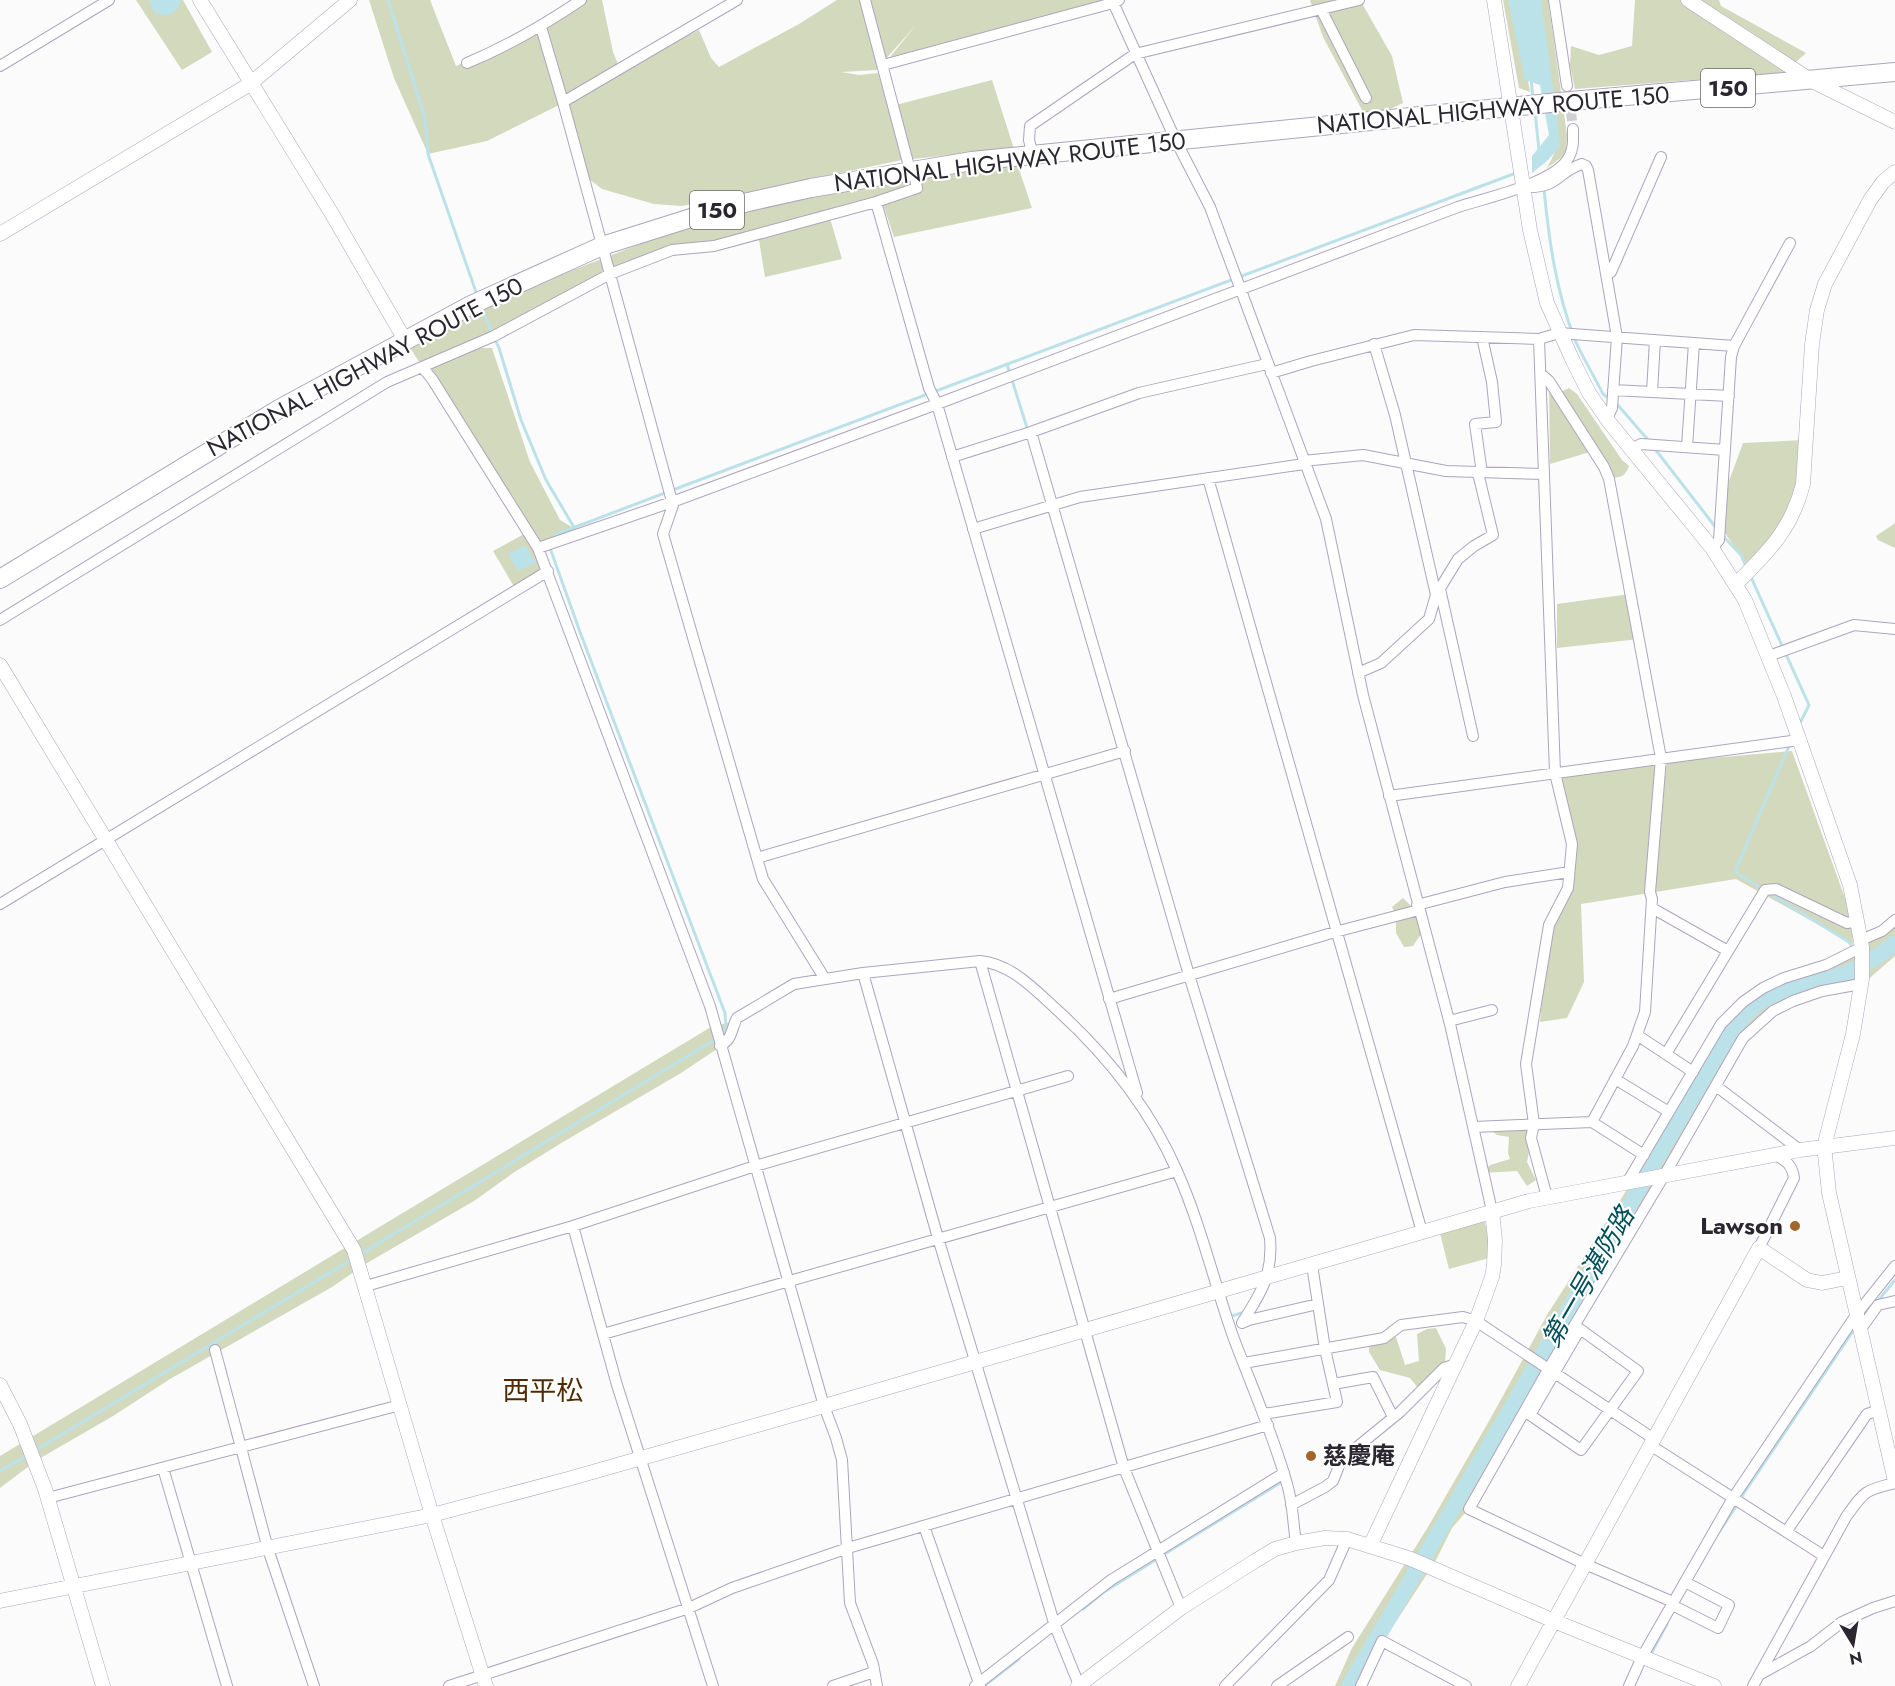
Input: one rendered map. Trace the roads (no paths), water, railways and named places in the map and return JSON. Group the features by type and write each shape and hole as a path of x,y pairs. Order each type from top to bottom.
{"highway":[{"name":"NATIONAL HIGHWAY ROUTE 150","path":"0,579 279,409 471,305 602,246 748,202 912,170 1515,107 1564,94 1812,81 1895,72"}],"street":[{"path":"0,66 109,0"},
{"path":"200,0 332,214 405,340"},
{"path":"0,234 250,84 350,0"},
{"path":"467,63 490,54 541,27 581,0"},
{"path":"564,102 737,0"},
{"path":"0,620 387,382 504,331 610,274 672,250 714,246 876,202 917,188 865,0"},
{"path":"1033,156 1029,140 1030,126 1135,54 1359,0"},
{"path":"1494,0 1515,107 1520,163 1539,273 1547,303 1559,333 1590,393 1607,419 1712,548 1745,600 1769,656 1850,885 1862,943 1861,982 1853,1034 1830,1118 1825,1147 1829,1193 1895,1482 1871,1488 1861,1496 1846,1517 1753,1686"},
{"path":"1554,0 1564,94"},
{"path":"1688,0 1812,81 1895,122"},
{"path":"883,65 1114,1 1135,54 1210,207 1326,519 1358,673 1449,1021 1492,1211 1495,1240 1492,1277 1476,1321 1370,1546"},
{"path":"1321,9 1366,98"},
{"path":"541,27 564,102 673,505 663,534 763,879 825,980"},
{"path":"547,546 937,404 1458,207 1548,176 1565,164 1574,144 1573,129"},
{"path":"1606,273 1611,272 1661,157"},
{"path":"1524,184 1547,186 1577,166 1586,165 1617,337 1612,408 1607,419"},
{"path":"1736,584 1776,541 1790,522 1798,503 1803,484 1812,344 1817,310 1826,284 1870,200 1883,182 1895,172"},
{"path":"876,202 928,388 937,404 1139,1102"},
{"path":"1712,548 1719,540 1731,357 1734,346 1790,243"},
{"path":"952,457 1031,432 1139,393 1269,369 1414,335 1539,339 1559,333 1734,346"},
{"path":"1358,673 1381,663 1429,619 1438,592 1458,559 1473,546 1492,536 1480,473 1475,424 1496,422 1492,382 1482,337"},
{"path":"1539,339 1556,773 1572,844 1568,888 1549,925 1526,1064 1534,1124 1531,1138 1547,1197"},
{"path":"1652,392 1655,340"},
{"path":"1687,447 1694,343"},
{"path":"1374,344 1395,415 1473,736"},
{"path":"423,368 547,546 548,571 710,1006 754,1166 842,1460 850,1603 877,1686"},
{"path":"1541,374 1549,381 1604,467 1609,479 1661,758 1650,892 1652,908 1645,1012 1637,1035 1592,1122"},
{"path":"1613,390 1729,396"},
{"path":"1031,432 1189,975 1270,1238 1272,1259 1267,1277 1260,1294 1242,1323"},
{"path":"1631,449 1641,444 1725,450"},
{"path":"973,529 1080,497 1363,456 1446,471 1544,474"},
{"path":"1208,478 1422,1232"},
{"path":"0,904 548,571"},
{"path":"1769,656 1854,625 1895,629"},
{"path":"0,664 356,1256 432,1515 484,1680"},
{"path":"1389,796 1799,740"},
{"path":"757,858 1125,751"},
{"path":"1109,999 1505,882 1569,872"},
{"path":"1666,1054 1765,890 1776,889 1847,923 1858,921"},
{"path":"1652,908 1728,951"},
{"path":"1631,1180 1721,1024 1743,1002 1763,988 1784,978 1826,965 1882,931 1895,920"},
{"path":"720,1046 726,1043 732,1034 737,1018 794,984 980,961 994,963 1012,971 1040,994 1082,1032 1132,1091 1177,1171 1230,1326 1266,1420 1291,1505 1296,1543"},
{"path":"980,961 1124,1468 1180,1608"},
{"path":"863,974 938,1238 1016,1499 1055,1627 1078,1686 1180,1608 1255,1561 1275,1550 1296,1543 1325,1538 1347,1539 1411,1559 1554,1621 1714,1686"},
{"path":"1687,1583 1729,1605 1718,1628 1469,1509 1743,1038 1773,1011 1822,991 1861,982"},
{"path":"1449,1021 1492,1010"},
{"path":"1637,1035 1693,1072"},
{"path":"366,1286 573,1226 754,1166 1068,1076"},
{"path":"1615,1079 1670,1112"},
{"path":"1716,1086 1800,1150"},
{"path":"1473,1127 1592,1122 1644,1155"},
{"path":"0,1601 432,1515 824,1406 1492,1211 1547,1197 1774,1154 1895,1138"},
{"path":"1518,1686 1759,1248 1794,1178 1793,1169 1789,1163 1774,1154"},
{"path":"603,1334 1177,1171"},
{"path":"573,1226 640,1458 713,1686"},
{"path":"1759,1248 1807,1280 1822,1283 1847,1278"},
{"path":"449,1686 484,1680 689,1608 732,1588 848,1548 1124,1468 1266,1420 1337,1402 1325,1349 1312,1265"},
{"path":"1629,1686 1642,1657 1737,1501 1856,1315 1895,1266"},
{"path":"1860,1330 1878,1305 1895,1301"},
{"path":"1230,1326 1318,1304"},
{"path":"1244,1363 1384,1338 1401,1325 1463,1317 1476,1321 1611,1410 1652,1442 1737,1501 1824,1556"},
{"path":"1580,1329 1638,1371 1611,1410 1581,1450 1530,1415 1550,1369 1580,1329"},
{"path":"215,1350 268,1549 314,1686"},
{"path":"1291,1505 1333,1481 1341,1461 1393,1417 1444,1368 1456,1364"},
{"path":"1333,1384 1373,1377 1393,1417"},
{"path":"0,1385 20,1424 48,1498 104,1686"},
{"path":"48,1498 400,1405"},
{"path":"1786,1532 1867,1414 1879,1410"},
{"path":"164,1468 227,1686"},
{"path":"924,1526 978,1685 1055,1627 1111,1580 1159,1556 1281,1474"},
{"path":"1225,1686 1329,1580 1347,1539"},
{"path":"1759,1676 1811,1646 1842,1623 1873,1608 1895,1601"},
{"path":"1277,1686 1348,1637"},
{"path":"1364,1683 1382,1641 1466,1686"},
{"path":"833,1686 874,1672"}],"water":[{"path":"149,0 181,0 174,12 163,15 154,12"},
{"path":"1508,0 1541,0 1560,147 1532,173 1532,156 1549,135 1540,85 1525,80"},
{"path":"525,545 536,563 518,571 508,554"}],"waterway":[{"path":"388,0 425,118 428,154 477,295"},
{"path":"1531,79 1533,99"},
{"path":"1535,112 1539,150"},
{"path":"552,539 557,534 678,488 1516,173"},
{"path":"1544,189 1554,266 1568,322 1578,347 1603,394 1611,400"},
{"path":"481,307 499,348 521,420 546,480 575,529"},
{"path":"1007,364 1028,431"},
{"path":"1616,403 1649,441"},
{"path":"1655,449 1717,529"},
{"path":"1723,536 1741,555 1746,567"},
{"path":"550,548 725,1013 726,1028 721,1035"},
{"path":"1750,575 1809,705 1799,725"},
{"path":"1763,889 1738,874 1736,869 1790,744"},
{"path":"1769,893 1849,942 1853,948"},
{"name":"第一号湛防路","path":"1349,1686 1730,1033 1749,1011 1772,995 1850,971 1870,961 1895,943"},
{"path":"359,1255 716,1039"},
{"path":"36,1450 351,1260"},
{"path":"1877,1302 1895,1280"},
{"path":"1228,1317 1245,1312"},
{"path":"1740,1499 1855,1328"},
{"path":"0,1471 28,1455"},
{"path":"1163,1555 1280,1483 1279,1478"},
{"path":"1719,1532 1737,1505"},
{"path":"1083,1609 1104,1592 1157,1559"},
{"path":"1652,1652 1667,1624"},
{"path":"984,1686 1019,1659"}],"tunnel":[{"path":"1569,96 1573,129"}],"place":[{"name":"Lawson","path":"1795,1226"},
{"name":"慈慶庵","path":"1311,1456"}],"district":[{"name":"西平松","path":"543,1391"}]}
